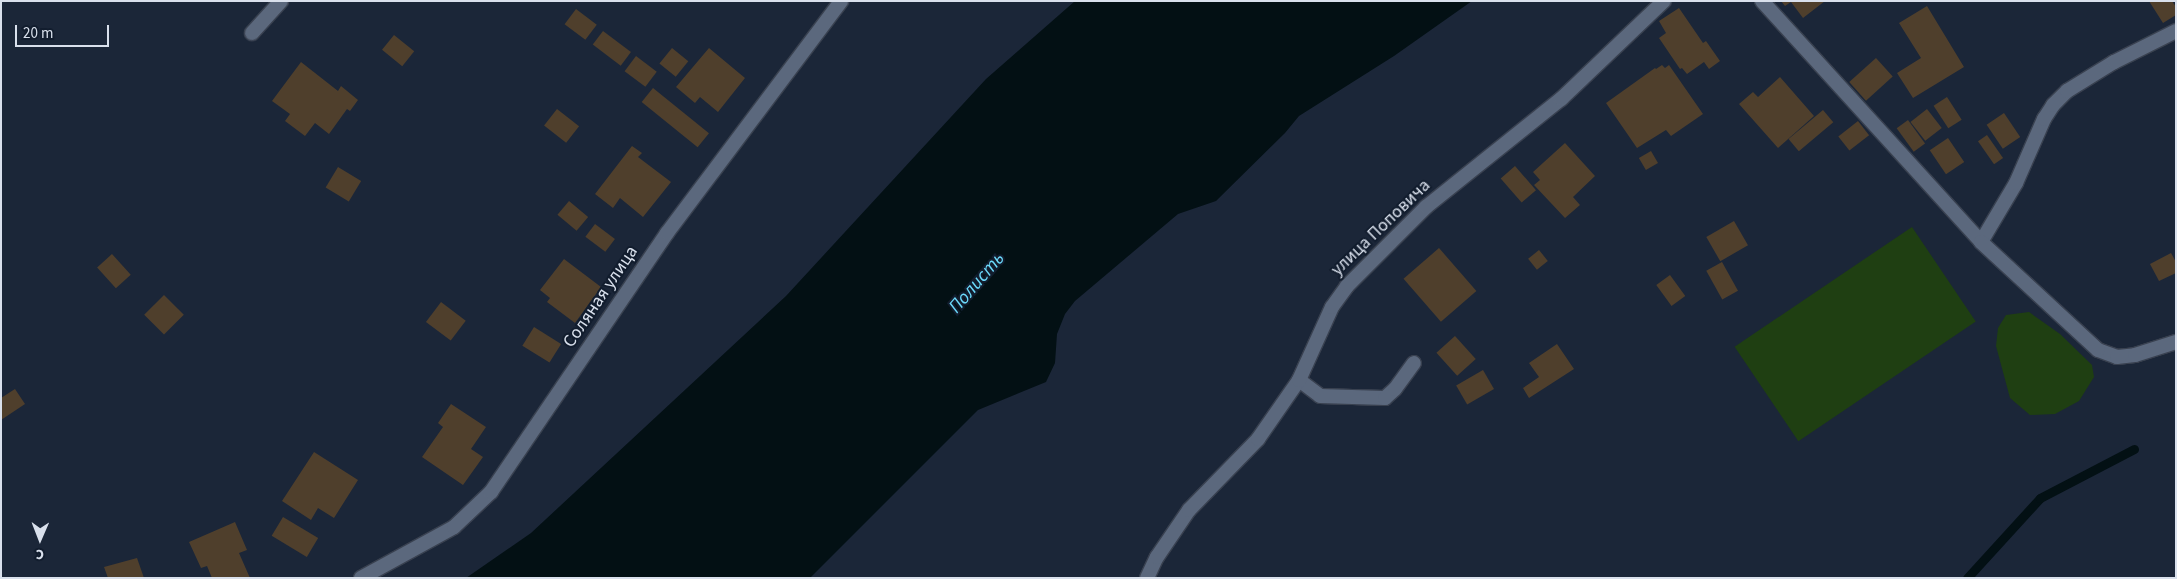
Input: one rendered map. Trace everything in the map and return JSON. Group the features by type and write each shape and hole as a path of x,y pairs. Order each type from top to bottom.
{"street":[{"path":"252,33 281,1"},
{"name":"Соляная улица","path":"361,578 454,527 491,492 667,233 841,1"},
{"name":"улица Поповича","path":"1147,578 1157,557 1189,510 1258,439 1299,380 1332,307 1347,286 1380,250 1426,207 1562,100 1664,1"},
{"path":"1762,1 1981,242 2098,350 2118,357 2135,355 2176,342"},
{"path":"1981,242 2016,183 2044,119 2053,105 2067,91 2114,62 2176,31"},
{"path":"1299,380 1320,396 1385,398 1395,390 1414,363"}],"green space":[{"path":"1912,227 1976,322 1798,441 1735,347"},
{"path":"2029,312 2060,334 2092,365 2094,377 2079,401 2055,414 2030,415 2010,398 1996,346 1998,328 2006,315"}],"water":[{"name":"Полисть","path":"1075,1 1472,1 1394,56 1299,116 1285,133 1216,201 1178,214 1075,301 1065,314 1057,334 1055,363 1046,382 978,410 810,578 466,578 531,533 786,296 986,79"}],"building":[{"path":"1781,1 1825,1 1803,18 1791,2 1785,6"},
{"path":"2149,1 2172,1 2176,7 2176,15 2163,23"},
{"path":"1927,6 1964,67 1913,98 1897,73 1921,58 1899,23"},
{"path":"1679,8 1703,43 1706,41 1720,61 1709,69 1704,62 1687,74 1682,68 1680,69 1659,38 1666,33 1659,21"},
{"path":"576,9 597,25 585,40 565,24"},
{"path":"603,31 631,52 621,66 593,45"},
{"path":"394,35 414,51 402,66 382,50"},
{"path":"672,48 688,61 676,77 659,64"},
{"path":"709,48 745,78 718,112 700,97 695,103 676,87"},
{"path":"636,56 657,72 645,87 625,71"},
{"path":"1876,58 1893,77 1866,101 1849,82"},
{"path":"301,62 338,91 341,86 358,100 350,111 347,109 329,134 315,123 305,136 285,121 290,114 272,101"},
{"path":"1662,65 1665,68 1669,65 1703,114 1671,136 1666,130 1637,148 1606,103"},
{"path":"1780,77 1814,116 1778,148 1739,104 1753,92 1758,97"},
{"path":"653,88 709,133 698,147 642,102"},
{"path":"1947,97 1962,120 1948,128 1934,106"},
{"path":"557,109 579,126 566,143 544,126"},
{"path":"1927,109 1942,128 1925,141 1910,122"},
{"path":"1823,110 1833,122 1799,151 1789,139"},
{"path":"2004,113 2020,137 2003,149 1987,125"},
{"path":"1908,120 1925,143 1914,152 1897,128"},
{"path":"1858,121 1869,135 1849,151 1838,136"},
{"path":"1987,135 2003,158 1994,164 1978,141"},
{"path":"1948,138 1964,162 1946,174 1930,150"},
{"path":"1565,143 1595,176 1573,197 1580,205 1565,218 1534,185 1540,180 1533,172"},
{"path":"632,146 642,153 638,157 671,182 643,217 620,198 613,208 595,194"},
{"path":"1651,151 1658,163 1646,170 1639,158"},
{"path":"1515,166 1536,190 1522,203 1501,178"},
{"path":"338,167 361,181 349,201 326,188"},
{"path":"569,201 588,217 577,231 557,215"},
{"path":"1734,221 1748,245 1720,261 1706,237"},
{"path":"595,224 615,239 605,252 585,237"},
{"path":"1439,248 1476,291 1441,322 1404,279"},
{"path":"1539,250 1548,261 1537,270 1528,259"},
{"path":"2171,253 2176,262 2176,273 2159,281 2150,264"},
{"path":"112,254 131,275 116,288 97,267"},
{"path":"564,259 601,287 575,323 547,302 550,298 540,290"},
{"path":"1722,262 1738,291 1722,300 1706,271"},
{"path":"1670,275 1685,296 1672,306 1656,285"},
{"path":"164,295 184,315 164,335 144,315"},
{"path":"441,302 466,321 451,341 426,322"},
{"path":"534,327 561,344 549,363 522,346"},
{"path":"1455,336 1476,359 1457,376 1436,353"},
{"path":"1557,344 1574,369 1529,398 1523,388 1539,377 1529,363"},
{"path":"1483,370 1494,389 1467,405 1456,386"},
{"path":"15,389 25,404 1,420 1,398"},
{"path":"451,404 486,427 471,449 483,457 463,485 422,457 443,427 438,423"},
{"path":"314,452 358,480 334,518 318,508 311,520 282,501"},
{"path":"283,517 318,538 307,557 272,536"},
{"path":"235,522 247,550 239,553 250,578 212,578 207,566 201,568 189,542"},
{"path":"137,558 144,578 108,578 104,567"}],"waterway":[{"path":"1967,578 2040,498 2134,449"}]}
